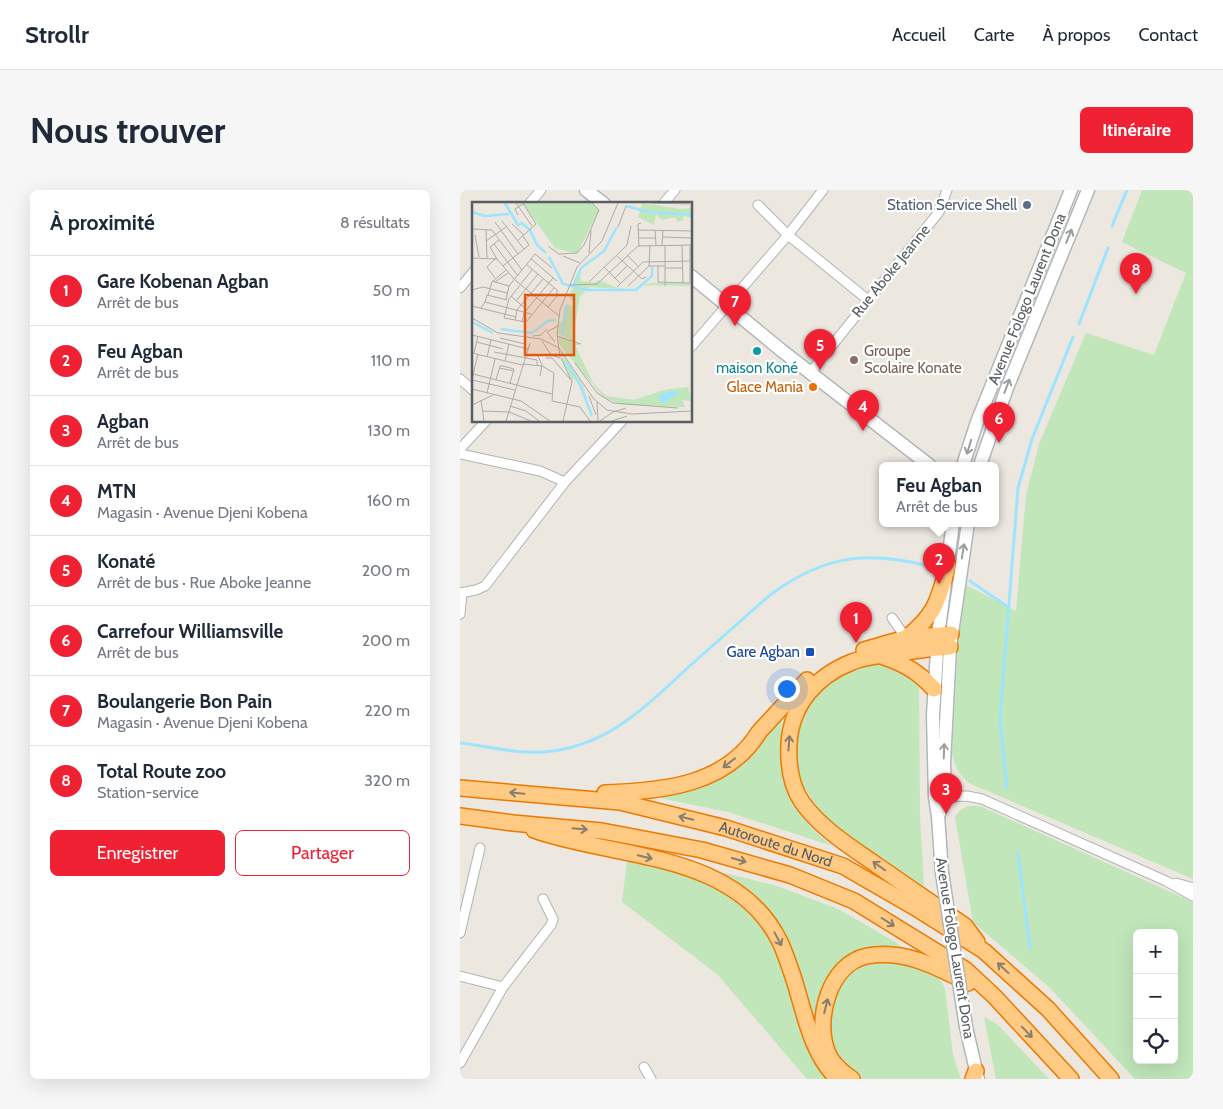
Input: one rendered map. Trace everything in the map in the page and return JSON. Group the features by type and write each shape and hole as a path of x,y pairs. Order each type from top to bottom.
{"highway":[{"path":"906,638 922,625 933,611 948,565"},
{"path":"565,797 595,793 657,790 677,787 702,779 722,769 738,757 817,670 838,658 906,638 944,641"},
{"path":"944,641 853,662 830,672 817,682 803,699 790,734 789,755 793,784 802,802 824,826 854,850 965,926 984,951"},
{"path":"880,656 903,664 919,673 934,688"},
{"name":"Autoroute du Nord","path":"460,788 620,802 726,828 842,866 914,906 984,951 1048,1009 1111,1079"},
{"name":"Autoroute du Nord","path":"460,816 602,831 702,850 790,875 854,901 966,970 994,996 1071,1079"},
{"path":"514,823 554,838 666,862 704,874 732,888 758,910 780,940 816,1047 832,1074 838,1079"},
{"path":"852,1079 839,1070 827,1053 822,1031 823,1014 833,983 852,962 866,956 909,957 934,966 994,996"}],"main road":[{"path":"586,190 601,202"},
{"name":"Avenue Fologo Laurent Dona","path":"964,462 977,422 1071,190"},
{"name":"Avenue Fologo Laurent Dona","path":"981,462 1007,388 1088,190"},
{"path":"692,277 810,373 925,462"},
{"name":"Avenue Fologo Laurent Dona","path":"953,527 948,565 944,641 945,725 938,816 942,873 966,1027 976,1076"},
{"name":"Avenue Fologo Laurent Dona","path":"940,797 933,734 934,688 967,527"}],"street":[{"path":"531,202 541,190"},
{"path":"665,202 675,190"},
{"path":"692,347 788,235 823,190"},
{"name":"Rue Aboke Jeanne","path":"810,373 939,212 947,190"},
{"path":"758,205 788,235 868,300"},
{"path":"460,288 472,273"},
{"path":"460,378 472,389"},
{"path":"460,449 485,422"},
{"path":"460,614 461,593 485,586 564,482 621,422"},
{"path":"460,454 540,471 564,482"},
{"path":"892,618 906,638"},
{"path":"940,797 967,796 982,799 1166,881 1193,896"},
{"path":"460,933 462,917 480,848"},
{"path":"1166,881 1193,888"},
{"path":"460,1063 503,987 551,925 553,919 543,899"},
{"path":"460,976 503,987"},
{"path":"644,1067 651,1079"}],"green space":[{"path":"1142,190 1193,190 1193,879 969,783 958,770 952,753 958,646 966,585 1016,611 1026,495 1039,444 1086,333 1154,355 1186,273 1122,242"},
{"path":"876,663 896,668 919,682 920,817 924,886 860,845 839,828 820,810 806,790 797,767 797,734 803,718 819,691 845,672"},
{"path":"782,719 781,761 785,785 794,805 815,831 832,846 728,812 660,798 698,787 724,774"},
{"path":"968,806 980,806 1193,902 1193,1079 1135,1079 1050,988 973,922 955,817 960,810"},
{"path":"627,861 725,873 777,886 838,909 897,943 939,977 945,989 953,1055 961,1079 807,1079 717,974 622,902"},
{"path":"984,1017 997,1024 1049,1079 996,1079"}],"waterway":[{"path":"1112,226 1127,190"},
{"path":"1079,324 1108,248"},
{"path":"1007,788 1000,719 1018,488 1032,439 1073,337"},
{"path":"460,743 512,751 543,752 588,742 607,733 643,708 770,595 808,572 827,564 864,558 884,558 928,566"},
{"path":"970,581 1008,607"},
{"path":"1018,853 1030,948"}],"place":[{"name":"Station Service Shell","path":"1027,205"},
{"name":"Total Route zoo","path":"1136,294"},
{"name":"Boulangerie Bon Pain","path":"735,326"},
{"name":"maison Koné","path":"757,351"},
{"name":"Groupe Scolaire Konate","path":"854,360"},
{"name":"Konaté","path":"820,370"},
{"name":"Glace Mania","path":"813,387"},
{"name":"MTN","path":"863,431"},
{"name":"Carrefour Williamsville","path":"999,443"},
{"name":"Feu Agban","path":"939,584"},
{"name":"Gare Kobenan Agban","path":"856,643"},
{"name":"Gare Agban","path":"810,652"},
{"name":"Agban","path":"946,814"}]}
